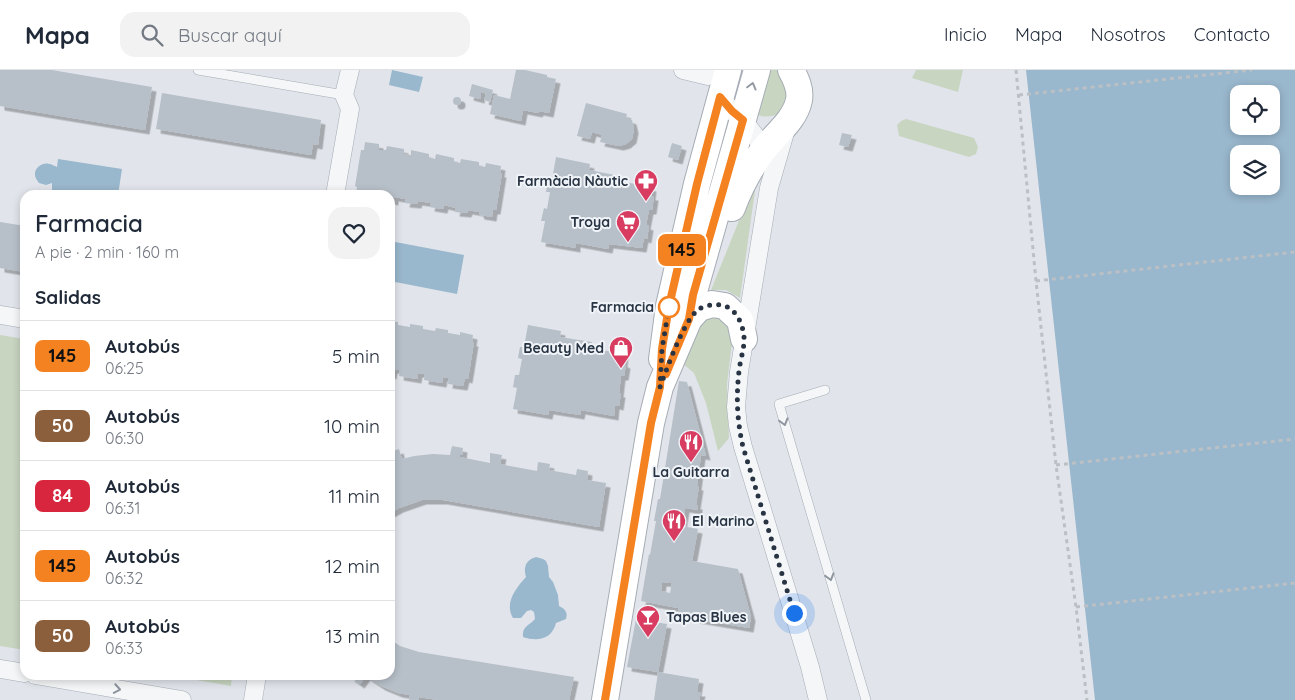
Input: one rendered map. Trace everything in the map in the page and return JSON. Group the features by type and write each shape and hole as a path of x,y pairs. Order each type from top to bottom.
{"street":[{"path":"336,190 350,110 344,95 350,70"},
{"path":"683,70 719,78"},
{"path":"689,319 693,295 757,70"},
{"path":"605,700 651,423 660,387 689,319 739,190 762,152 797,108 800,98 798,85 791,70"},
{"path":"719,78 732,111 754,127 763,129 775,127 788,121"},
{"path":"660,387 662,349 669,306 719,78"},
{"path":"743,120 756,137 762,152 769,188"},
{"path":"788,121 769,188 744,338 736,406 743,447 810,667 818,700"},
{"path":"689,319 699,308 712,304 725,306 740,320 744,338"},
{"path":"0,315 20,318"},
{"path":"0,669 20,672"},
{"path":"64,680 182,700"},
{"path":"253,700 256,680"}],"lane":[{"path":"198,70 344,95"},
{"path":"824,390 779,404 866,700"}],"path":[{"path":"1016,70 1056,465 1087,700"},
{"path":"1019,96 1252,70"},
{"path":"1036,281 1295,252"},
{"path":"1056,465 1295,440"},
{"path":"1076,607 1295,583"}],"green space":[{"path":"769,70 783,70 792,91 779,113 773,116 763,116 755,114"},
{"path":"916,70 963,70 958,92 912,78"},
{"path":"906,119 974,138 978,147 976,154 969,157 899,136 897,125"},
{"path":"757,176 740,298 726,290 711,290"},
{"path":"713,310 734,326 727,384 729,438 718,451 706,403 694,373 683,364 702,314"},
{"path":"0,335 20,338 20,649 0,646"},
{"path":"197,680 232,680 231,686"}],"water":[{"path":"392,70 423,77 419,92 389,85"},
{"path":"1026,70 1295,70 1295,700 1095,700"},
{"path":"58,159 122,169 119,190 52,190 52,183 46,185 39,183 35,177 35,172 39,166 51,164 57,167"},
{"path":"395,242 464,255 457,294 395,282"},
{"path":"536,557 546,561 549,577 558,595 559,606 567,614 566,619 556,623 548,636 539,639 523,637 525,628 535,619 534,612 531,610 527,611 521,618 513,618 510,607 512,596 526,577 526,564"}],"building":[{"path":"0,70 52,70 152,87 145,130 0,106"},
{"path":"516,70 525,70 556,79 549,113 523,110 521,121 490,114 494,95 510,99"},
{"path":"472,84 493,90 490,102 484,100 486,95 484,92 481,93 480,99 469,96"},
{"path":"162,93 321,120 318,145 313,144 311,155 156,129"},
{"path":"457,97 461,101 457,105 453,101"},
{"path":"586,103 627,114 626,118 632,120 634,129 632,139 626,144 619,146 600,142 602,135 592,132 590,139 577,136"},
{"path":"842,133 852,135 848,147 839,145"},
{"path":"365,142 379,144 379,150 386,150 387,146 404,149 404,154 411,155 411,150 429,154 429,158 435,159 436,154 454,158 454,162 460,163 461,159 479,162 479,166 485,167 486,163 501,166 500,173 502,173 496,210 493,210 492,217 468,210 467,213 455,212 456,208 444,205 443,209 430,207 431,203 418,201 417,204 405,203 406,199 395,197 395,190 357,190 355,186 361,150 364,150"},
{"path":"672,143 682,146 678,160 668,157"},
{"path":"556,157 590,164 589,170 620,176 619,181 652,187 651,196 654,196 652,210 649,210 646,225 649,226 647,239 644,238 642,248 609,244 608,249 576,243 576,248 541,242 545,221 541,221 544,208 547,209 550,192 546,192 548,180 552,180"},
{"path":"0,222 20,225 20,271 0,268"},
{"path":"395,322 398,322 398,325 410,327 410,324 423,326 423,329 435,331 436,328 448,330 448,333 460,335 460,332 473,335 472,342 474,342 468,379 465,378 463,386 448,384 449,378 443,377 442,383 424,380 425,374 418,373 417,379 399,376 400,370 395,369"},
{"path":"528,325 561,331 560,337 592,342 591,348 624,354 623,363 626,364 624,376 621,376 619,406 615,405 614,416 581,410 580,415 549,410 548,415 513,409 517,388 513,387 515,375 519,375 522,359 518,358 520,347 524,347"},
{"path":"679,381 687,382 706,456 701,455 697,486 699,486 696,505 698,505 698,510 685,508 682,526 698,529 692,561 738,569 751,617 749,628 678,616 678,608 641,601 656,521 654,521 658,499 660,499","holes":["662,582 672,583 670,593 661,591"]},
{"path":"452,446 463,448 460,457 490,463 490,453 502,455 500,464 537,471 538,462 550,464 549,470 576,475 577,469 588,471 587,480 606,483 599,527 443,500 422,500 395,510 395,450 399,449 402,459 433,454 450,455"},
{"name":"Tapas Blues","path":"636,619 667,624 658,672 627,667"},
{"path":"395,642 419,652 574,677 569,700 438,700 419,697 419,700 409,700 410,695 398,693 372,680 395,680"},
{"path":"658,672 699,679 697,692 701,692 699,700 654,700"},
{"path":"354,680 363,680 360,684"}],"bus line":[{"name":"145","path":"605,700 651,423 660,387 662,349 669,306 708,138 720,97 743,120 693,295 689,319 666,374"}],"place":[{"name":"Farmàcia Nàutic","path":"646,202"},
{"name":"Troya","path":"628,243"},
{"name":"Farmacia","path":"669,307"},
{"name":"Beauty Med","path":"621,369"},
{"name":"La Guitarra","path":"691,463"},
{"name":"El Marino","path":"674,542"},
{"name":"Tapas Blues","path":"648,638"}],"route":[{"path":"669,307 662,349 660,387 689,319 699,308 712,304 725,306 740,320 744,338 736,406 738,426 794,613"}]}
